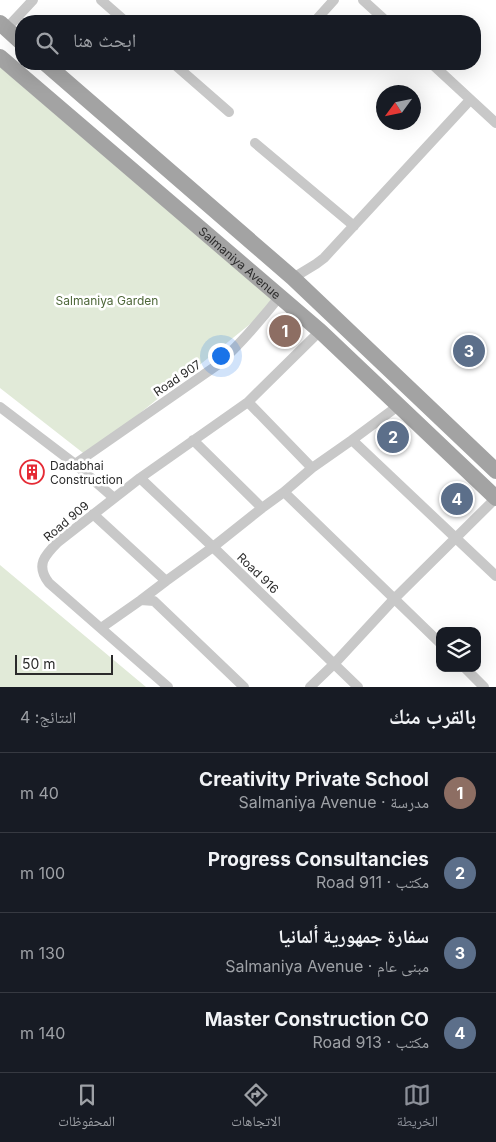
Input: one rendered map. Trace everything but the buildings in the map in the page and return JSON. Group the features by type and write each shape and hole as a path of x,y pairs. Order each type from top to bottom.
{"main road":[{"path":"3,26 15,37"},
{"name":"Salmaniya Avenue","path":"0,57 15,70"},
{"name":"Salmaniya Avenue","path":"15,70 320,331 496,498"},
{"name":"Salmaniya Avenue","path":"53,70 293,278 496,471"}],"street":[{"path":"16,15 33,0"},
{"path":"101,0 118,15"},
{"path":"320,15 334,0"},
{"path":"364,0 380,15"},
{"path":"3,26 15,16"},
{"path":"181,70 229,112"},
{"path":"438,70 496,123"},
{"path":"293,278 324,258 470,100"},
{"path":"255,144 354,226"},
{"name":"Road 907","path":"75,464 216,366 245,338 280,296"},
{"name":"Road 909","path":"168,687 48,583 42,569 46,554 58,542 140,478 248,402 320,331"},
{"path":"248,402 312,468"},
{"path":"101,628 213,547 312,468 398,406"},
{"path":"0,407 75,464 114,498"},
{"path":"193,440 262,508"},
{"path":"352,440 496,576"},
{"name":"Road 916","path":"140,478 358,687"},
{"path":"284,492 436,639"},
{"path":"310,687 334,664 394,598 496,498"},
{"path":"93,514 166,582"},
{"path":"142,600 154,601 244,687"},
{"path":"469,672 484,687"}],"green space":[{"name":"Salmaniya Garden","path":"0,67 276,303 87,456 0,388"},
{"path":"0,565 146,687 0,687"}],"place":[{"name":"Creativity Private School","path":"285,331"},
{"name":"سفارة جمهورية ألمانيا","path":"469,351"},
{"name":"Progress Consultancies","path":"393,437"},
{"name":"Dadabhai Construction","path":"32,472"},
{"name":"Master Construction CO","path":"457,499"}]}
